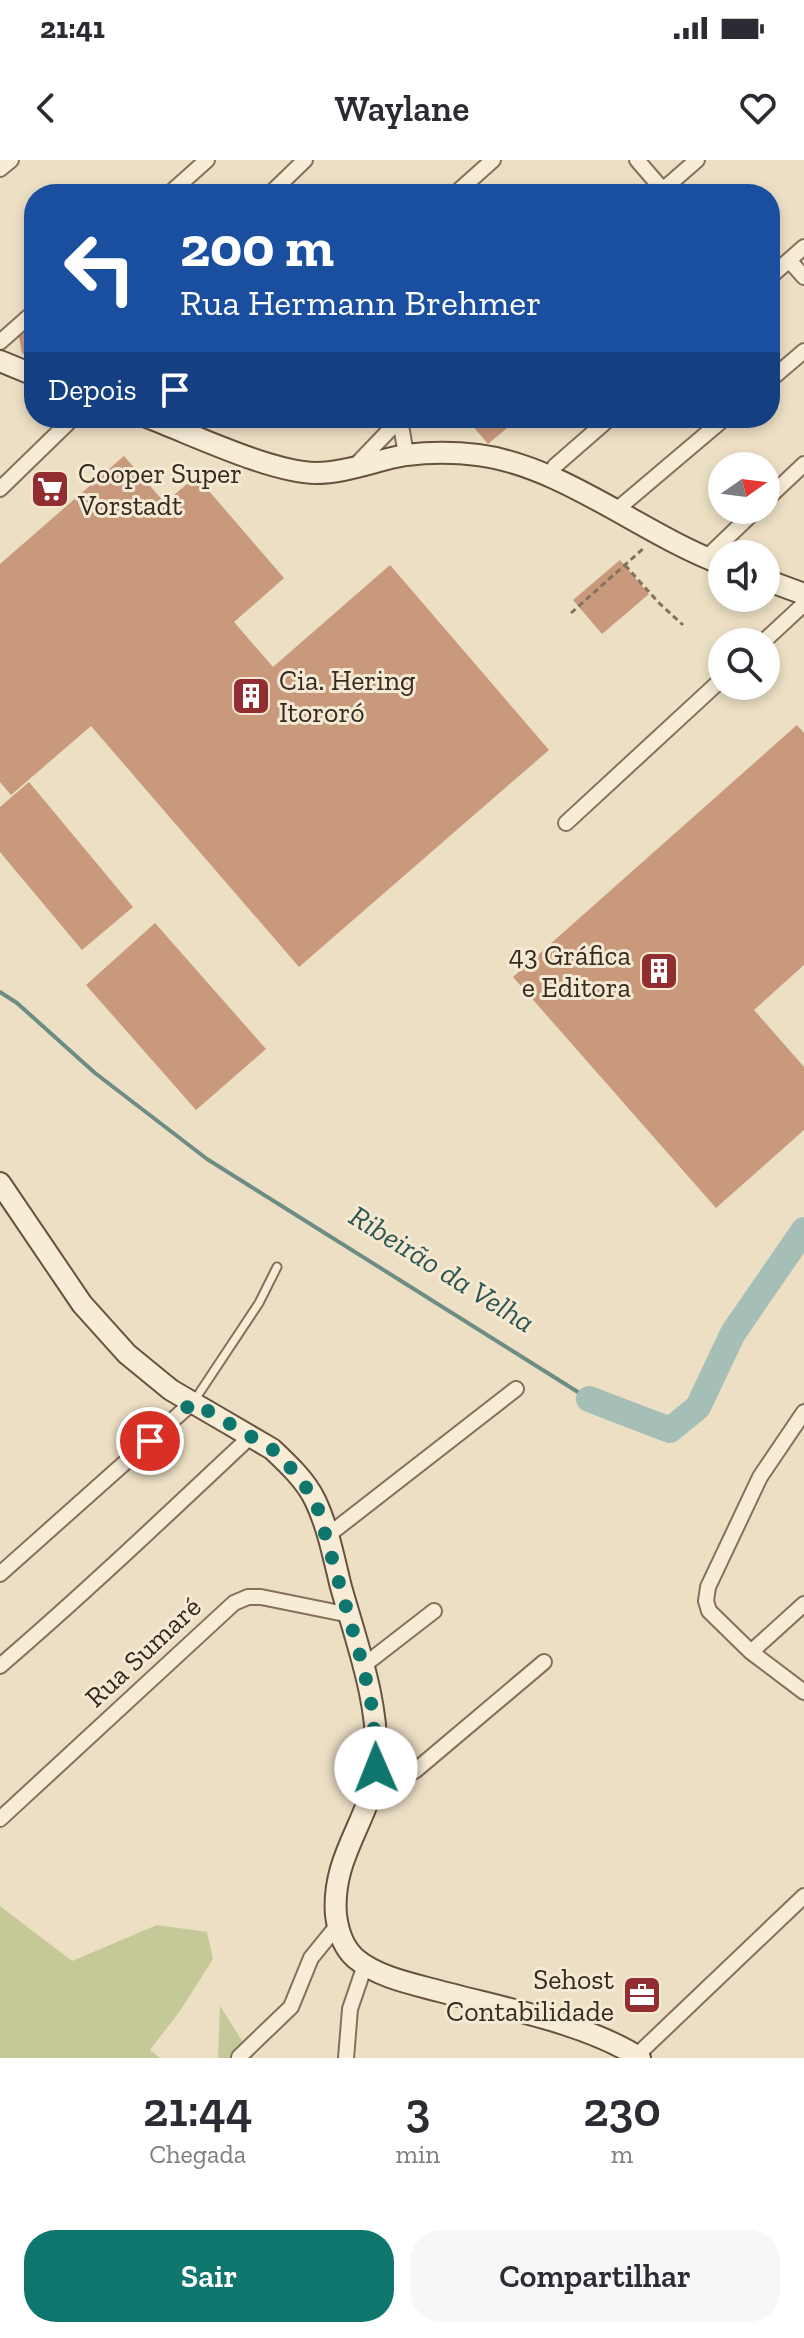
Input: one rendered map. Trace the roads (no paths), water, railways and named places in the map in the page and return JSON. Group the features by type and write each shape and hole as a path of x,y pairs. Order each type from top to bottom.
{"main road":[{"path":"0,361 24,371"},
{"path":"201,428 294,470 318,473 406,455 479,455 508,461 550,477 708,558"},
{"path":"780,585 804,594"},
{"path":"0,1183 82,1304 127,1354 171,1390 272,1449 315,1499 350,1615 377,1742 376,1768 367,1800 339,1868 335,1900 337,1926 349,1949 365,1965 387,1975 578,2031 637,2057"}],"street":[{"path":"0,169 11,160"},
{"path":"180,184 207,160"},
{"path":"280,184 305,160"},
{"path":"466,184 493,160"},
{"path":"637,160 655,184"},
{"path":"670,184 697,160"},
{"path":"780,268 804,247"},
{"path":"789,260 804,277"},
{"path":"0,342 24,321"},
{"path":"780,371 804,351"},
{"path":"0,489 63,428"},
{"path":"354,467 392,428"},
{"path":"402,428 406,455"},
{"path":"550,477 555,466 599,428"},
{"path":"615,511 713,428"},
{"path":"780,487 804,464"},
{"path":"731,540 744,524"},
{"path":"778,628 804,604"},
{"path":"566,823 708,692"},
{"path":"327,1536 516,1389"},
{"path":"0,1574 193,1402"},
{"path":"804,1412 760,1477 708,1587 706,1601 709,1611 751,1652 804,1692"},
{"path":"0,1666 251,1436"},
{"name":"Rua Sumaré","path":"0,1819 234,1603 248,1597 261,1597 350,1615"},
{"path":"751,1652 804,1604"},
{"path":"363,1666 434,1611"},
{"path":"367,1800 416,1770 544,1662"},
{"path":"637,2057 804,1896"},
{"path":"239,2057 291,2007 311,1958 337,1926"},
{"path":"346,2058 350,2009 365,1965"}],"lane":[{"path":"193,1402 259,1303 277,1267"}],"waterway":[{"name":"Ribeirão da Velha","path":"0,992 17,1003 95,1073 207,1159 589,1399"},
{"name":"Ribeirão da Velha","path":"589,1399 670,1430 698,1407 733,1333 804,1230"}],"place":[{"name":"Cooper Super Vorstadt","path":"50,489"},
{"name":"Cia. Hering Itororó","path":"251,696"},
{"name":"43 Gráfica e Editora","path":"659,971"},
{"name":"Sehost Contabilidade","path":"642,1995"}]}
